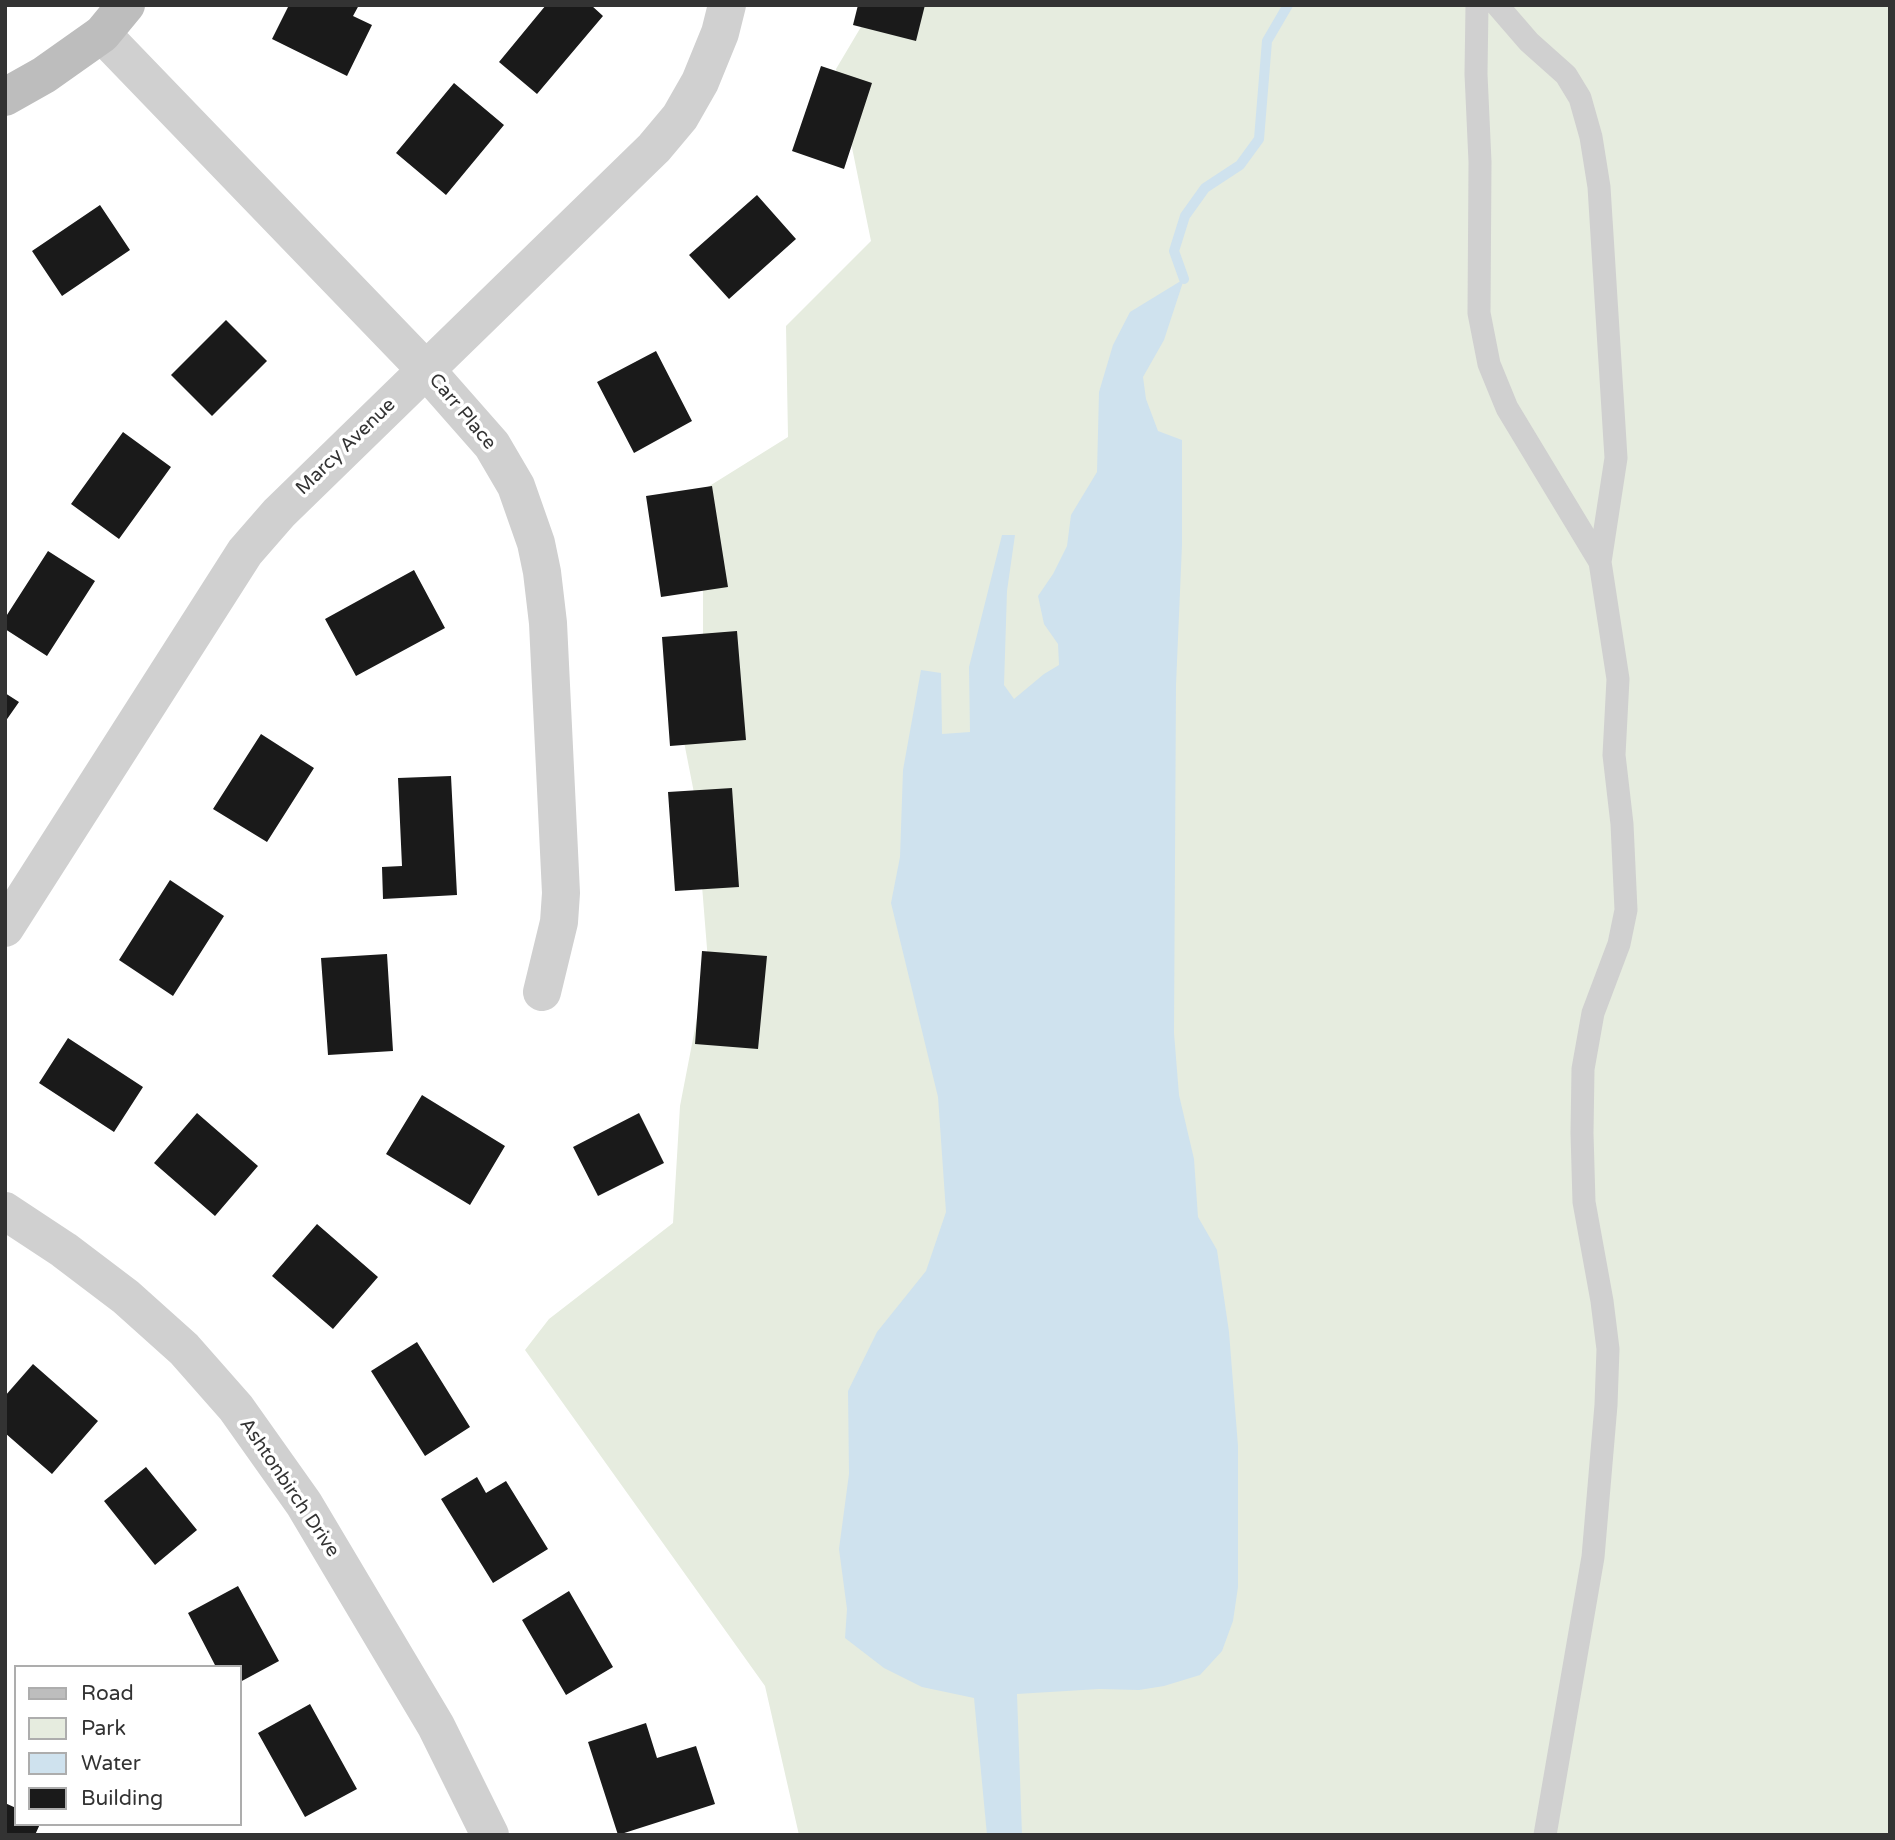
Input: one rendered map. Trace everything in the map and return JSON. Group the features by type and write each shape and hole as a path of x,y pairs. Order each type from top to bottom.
{"street":[{"name":"Marcy Avenue","path":"5,928 244,552 279,513 654,148 680,117 700,82 720,33 727,5"},
{"name":"Carr Place","path":"114,20 492,445 516,486 536,542 548,623 561,893 559,922 542,992"},
{"path":"5,97 44,75 114,20"},
{"name":"Ashtonbirch Drive","path":"5,1211 64,1250 126,1297 184,1349 236,1408 311,1516 436,1726 490,1835"}],"lane":[{"path":"1478,5 1476,74 1480,162 1479,313 1489,364 1507,408 1600,562"},
{"path":"1497,5 1529,42 1566,75 1580,98 1591,137 1599,187 1616,458 1600,562 1618,679 1614,755 1622,824 1626,910 1619,944 1593,1013 1583,1069 1584,1202 1606,1337 1606,1405 1593,1557 1545,1835"}],"green space":[{"path":"874,5 1890,5 1890,1835 799,1835 765,1686 525,1350 549,1319 673,1223 680,1106 708,961 695,798 676,701 703,649 703,490 788,437 786,326 871,241 836,69"}],"water":[{"path":"1184,279 1164,340 1143,377 1146,399 1158,431 1182,440 1182,545 1176,685 1174,1033 1179,1095 1194,1159 1198,1217 1217,1250 1229,1332 1238,1446 1238,1587 1233,1621 1222,1651 1200,1675 1139,1690 1099,1689 1017,1694 1022,1835 987,1835 974,1698 922,1687 884,1668 845,1638 847,1609 839,1549 849,1474 848,1391 877,1332 926,1271 946,1212 938,1097 891,903 900,857 903,770 921,670 941,673 942,734 970,732 969,667 1002,535 1015,535 1007,591 1004,685 1014,699 1059,665 1058,644 1044,624 1038,596 1067,546 1071,515 1097,472 1099,392 1113,345 1130,312"}],"building":[{"path":"289,5 359,5 353,16 372,25 347,76 272,39"},
{"path":"546,5 591,5 603,16 537,94 499,62"},
{"path":"858,5 925,5 916,41 853,25"},
{"path":"821,66 872,83 844,169 792,151"},
{"path":"454,83 504,125 446,195 396,153"},
{"path":"757,195 796,239 729,299 689,255"},
{"path":"100,205 130,250 62,296 32,251"},
{"path":"226,320 267,361 212,416 171,375"},
{"path":"656,351 692,421 634,453 597,382"},
{"path":"123,432 171,467 119,539 71,504"},
{"path":"712,486 728,587 661,597 646,496"},
{"path":"48,551 95,581 47,656 5,629 5,618"},
{"path":"414,570 445,628 356,676 325,619"},
{"path":"737,631 746,740 670,746 662,637"},
{"path":"5,693 19,702 5,722"},
{"path":"261,734 314,768 267,842 213,809"},
{"path":"451,776 457,895 383,899 382,867 402,866 398,778"},
{"path":"732,788 739,887 675,891 668,792"},
{"path":"170,880 224,916 173,996 119,960"},
{"path":"702,951 767,956 758,1049 695,1044"},
{"path":"387,954 393,1051 328,1055 321,958"},
{"path":"68,1038 143,1087 114,1132 39,1083"},
{"path":"422,1095 505,1146 470,1205 386,1154"},
{"path":"197,1113 258,1166 215,1216 154,1163"},
{"path":"639,1113 664,1163 598,1196 573,1147"},
{"path":"317,1224 378,1277 333,1329 272,1276"},
{"path":"417,1342 470,1427 425,1456 371,1371"},
{"path":"33,1364 98,1421 52,1474 5,1433 5,1396"},
{"path":"146,1467 197,1530 155,1565 104,1501"},
{"path":"477,1477 486,1493 506,1481 548,1549 493,1583 441,1499"},
{"path":"238,1586 279,1661 242,1681 242,1665 215,1665 188,1613"},
{"path":"569,1591 613,1667 566,1695 522,1620"},
{"path":"310,1704 357,1789 305,1817 258,1733"},
{"path":"646,1723 657,1758 696,1746 715,1804 618,1835 588,1742"},
{"path":"5,1803 14,1807 14,1826 39,1826 35,1835 5,1835"}],"waterway":[{"path":"1184,279 1174,251 1185,216 1205,188 1240,165 1259,139 1267,41 1288,5"}]}
